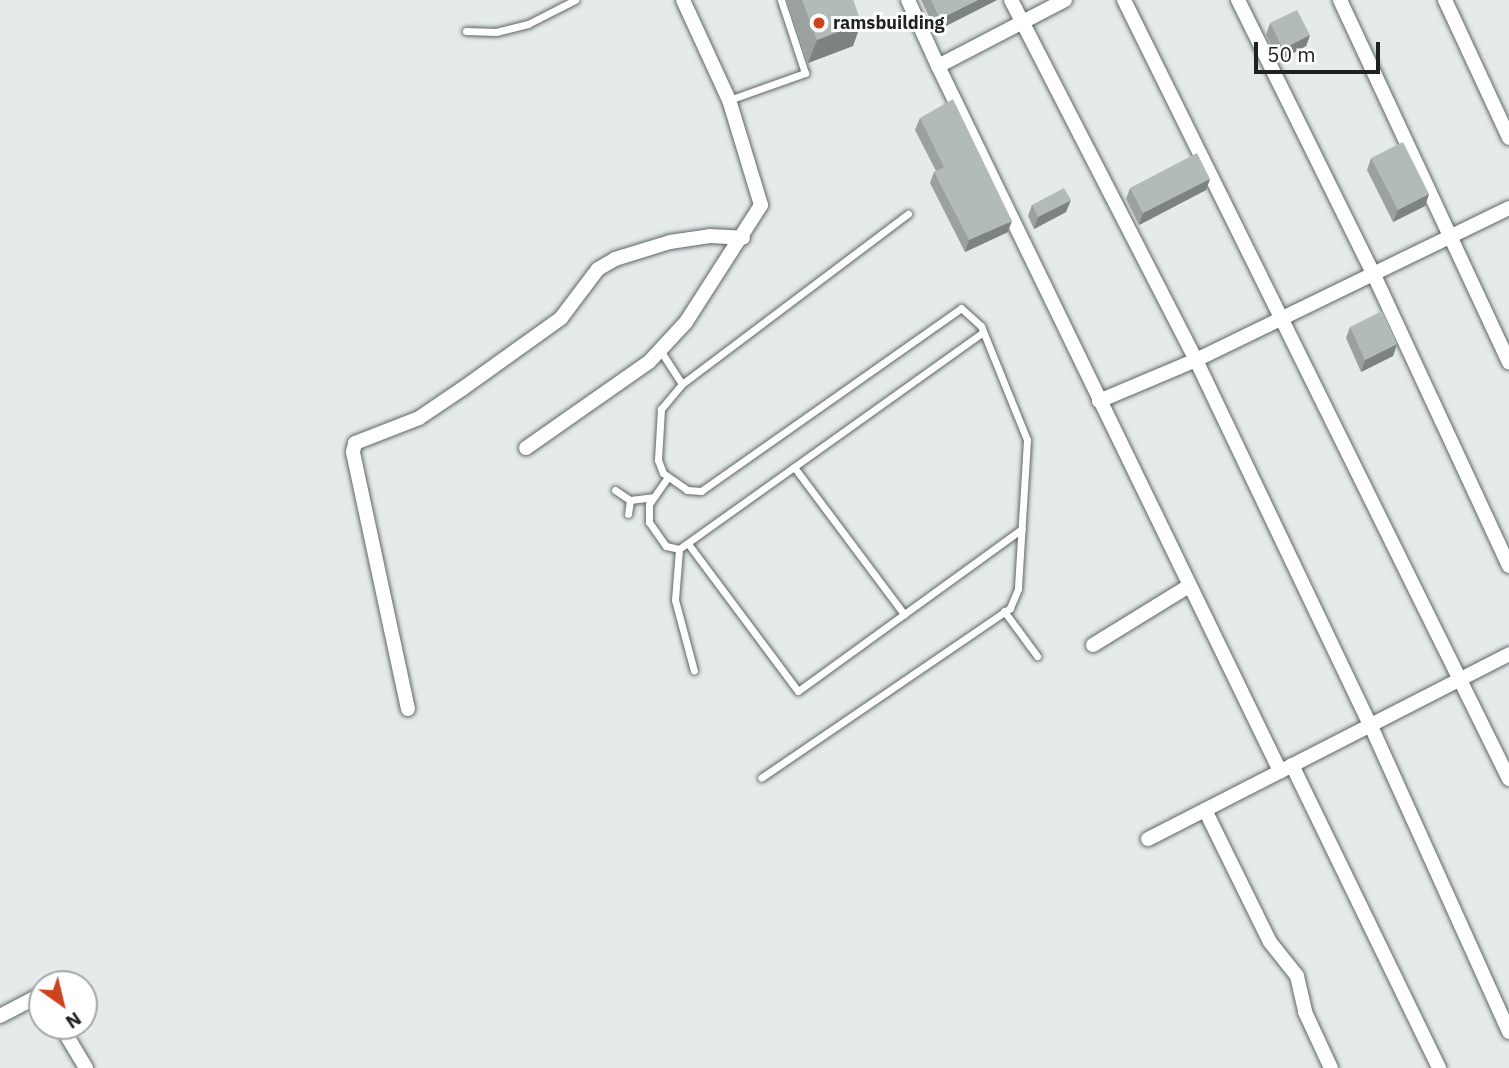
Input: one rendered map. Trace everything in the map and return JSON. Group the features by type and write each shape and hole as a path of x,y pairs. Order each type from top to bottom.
{"street":[{"path":"526,448 660,350 685,322 743,238 761,205 760,191 729,100 683,0"},
{"path":"908,0 1189,586 1286,768 1439,1068"},
{"path":"1011,0 1196,360 1370,724 1509,1032"},
{"path":"938,66 1065,0"},
{"path":"1124,0 1279,317 1463,679 1509,779"},
{"path":"1238,0 1373,273 1509,566"},
{"path":"1340,0 1449,240 1509,363"},
{"path":"1445,0 1509,138"},
{"path":"1099,401 1196,360 1279,317 1449,240 1509,208"},
{"path":"408,709 353,452 355,443 419,418 462,389 561,318 598,269 614,259 670,242 710,236 743,238"},
{"path":"1093,645 1189,586"},
{"path":"1148,839 1509,654"},
{"path":"1205,810 1270,942 1297,976 1305,1012 1331,1068"},
{"path":"0,1016 28,1001"},
{"path":"69,1040 86,1068"}],"lane":[{"path":"467,31 496,32 528,24 575,0"},
{"path":"729,100 805,73 781,0"},
{"path":"761,778 1004,611 1017,598 1027,440 972,313 961,308 701,491 687,491 667,477 658,460 661,409 682,384 908,214"},
{"path":"667,477 653,497 649,522 667,546 679,549 690,545 982,333"},
{"path":"660,350 682,384"},
{"path":"794,467 904,614"},
{"path":"615,490 630,500 653,497"},
{"path":"628,514 630,500"},
{"path":"690,545 798,691 1022,529"},
{"path":"679,549 675,600 694,671"},
{"path":"1004,611 1037,656"}],"building":[{"path":"802,0 853,0 861,23 817,40"},
{"path":"931,0 978,0 940,19"},
{"path":"1297,10 1310,35 1283,49 1270,23"},
{"path":"953,99 1012,221 969,240 934,172 944,167 920,118"},
{"path":"1403,142 1429,194 1398,210 1371,158"},
{"path":"1197,153 1210,179 1143,213 1130,188"},
{"path":"1064,188 1071,200 1038,217 1032,205"},
{"path":"1382,311 1397,344 1365,360 1350,327"}],"place":[{"name":"ramsbuilding","path":"819,23"}]}
